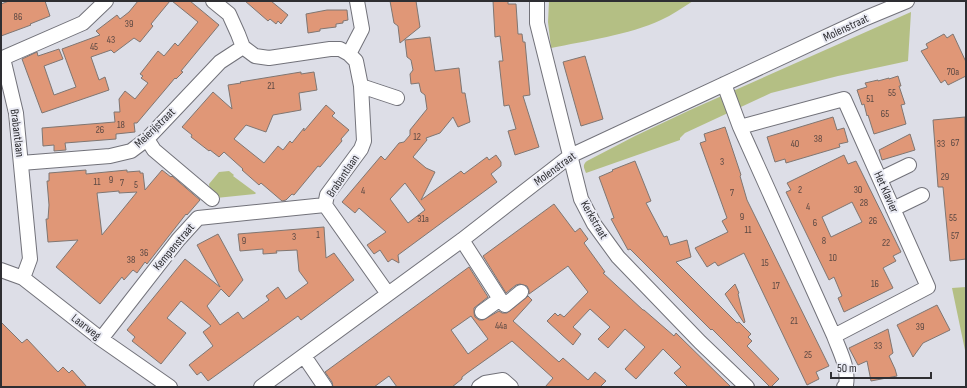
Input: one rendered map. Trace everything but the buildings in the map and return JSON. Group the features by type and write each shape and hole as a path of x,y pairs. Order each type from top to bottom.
{"street":[{"name":"Brabantlaan","path":"23,278 30,259 21,163 16,113 2,58 83,24 106,1"},
{"path":"213,1 229,14 243,47 255,56 269,58 330,49 340,49 349,54 362,29 357,1"},
{"name":"Kerkstraat","path":"537,1 537,23 570,156 581,199 594,224 618,257 700,342 747,387"},
{"name":"Molenstraat","path":"261,387 462,240 570,156 866,18 907,1"},
{"name":"Meierijstraat","path":"21,163 110,156 131,151 147,139 220,62 243,47"},
{"name":"Brabantlaan","path":"349,54 356,61 361,86 364,141 361,149 327,195 325,205 388,294"},
{"path":"724,84 740,126 834,336 845,364 848,377 844,387"},
{"path":"361,86 397,98"},
{"name":"Het Klavier","path":"740,126 844,99 880,179 928,287 834,336"},
{"path":"147,139 154,150 212,199"},
{"path":"880,179 909,165"},
{"path":"893,209 922,195"},
{"name":"Kempenstraat","path":"101,339 178,240 198,218 325,205"},
{"path":"462,240 505,306 521,292"},
{"name":"Laarweg","path":"1,270 23,278 101,339 170,387"},
{"path":"482,312 500,299"},
{"path":"304,356 325,387"},
{"path":"479,387 485,383 503,380 511,387"}],"green space":[{"path":"549,1 693,1 665,18 635,30 551,48 548,22"},
{"path":"911,12 908,61 838,76 771,93 685,133 680,140 586,173 584,168 585,162 635,136"},
{"path":"229,171 234,175 233,176 256,193 216,198 210,192 209,184 219,172"},
{"path":"966,287 966,355 952,288"}]}
